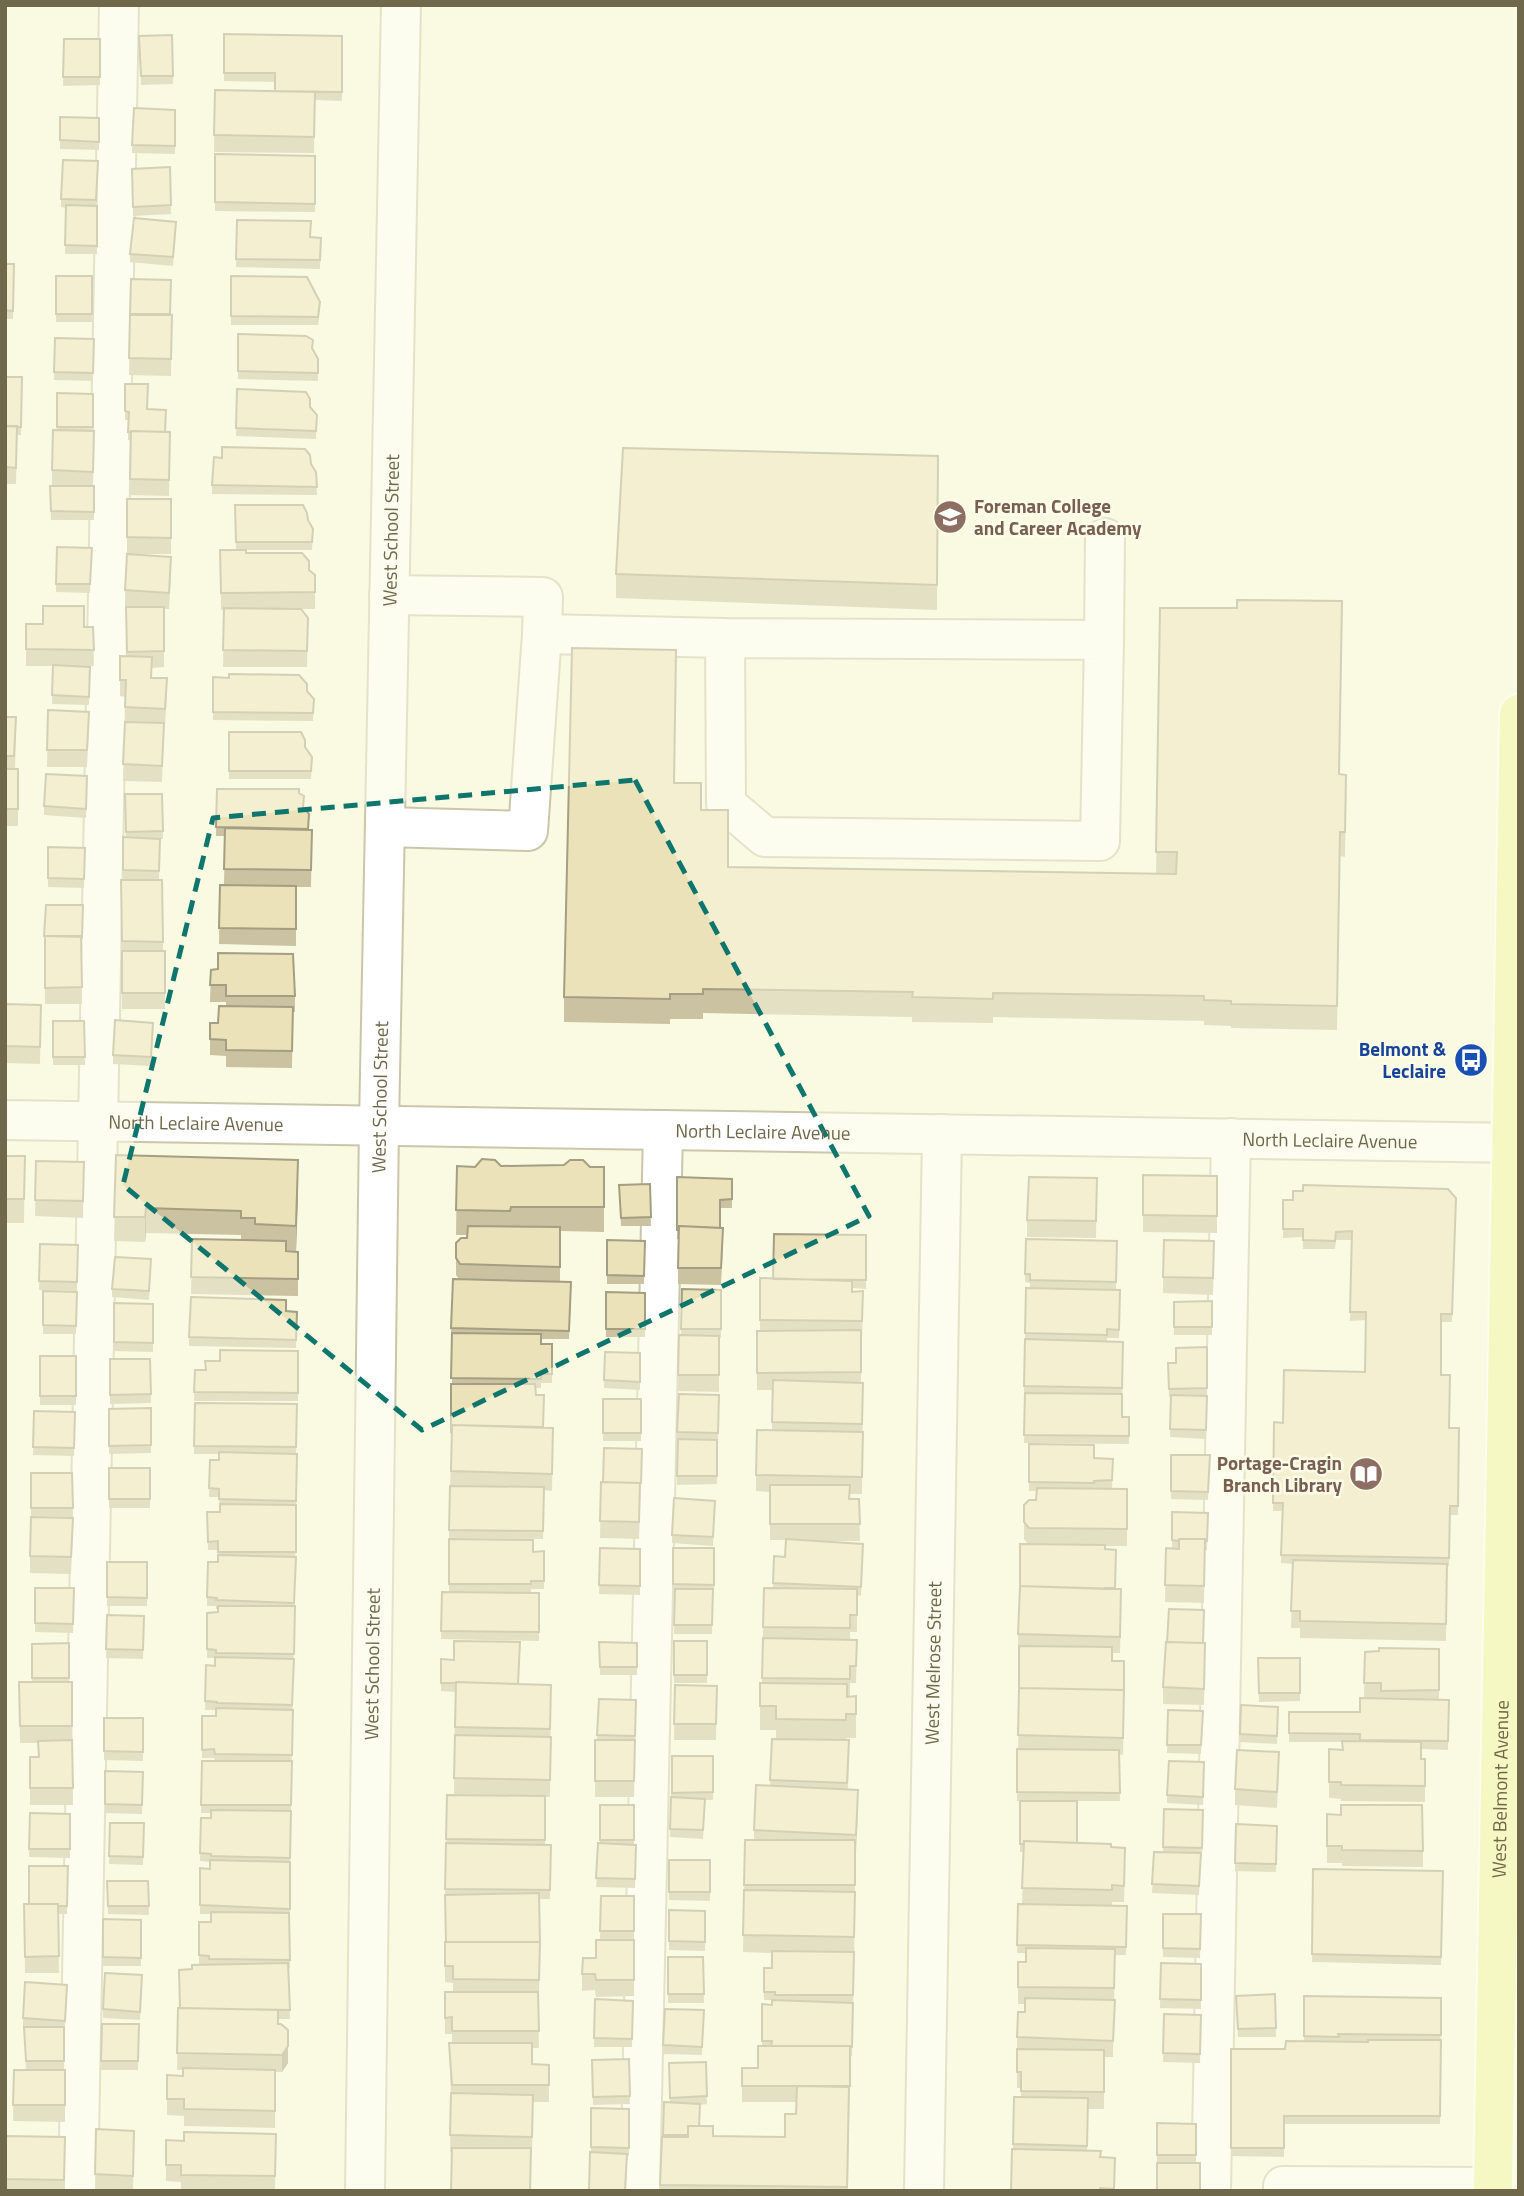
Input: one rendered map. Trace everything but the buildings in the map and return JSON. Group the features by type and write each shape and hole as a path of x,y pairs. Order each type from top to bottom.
{"main road":[{"name":"West Belmont Avenue","path":"1493,2189 1510,1733 1519,714"}],"street":[{"path":"78,2191 119,5"},
{"name":"West School Street","path":"365,2191 379,1125 401,5"},
{"path":"725,638 726,804 765,837 1100,841 1105,538"},
{"path":"385,827 528,831 543,597 389,595"},
{"path":"542,634 1104,640"},
{"name":"North Leclaire Avenue","path":"5,1120 1515,1143"},
{"path":"639,2191 663,1130"},
{"name":"West Melrose Street","path":"924,2191 942,1134"},
{"path":"1211,2191 1231,1138"},
{"path":"1283,2191 1283,2186 1493,2189"}],"highlighted area":[{"path":"635,780 869,1216 422,1430 123,1185 213,818"}],"place":[{"name":"Foreman College and Career Academy","path":"950,517"},
{"name":"Belmont & Leclaire","path":"1471,1060"},
{"name":"Portage-Cragin Branch Library","path":"1366,1474"}]}
